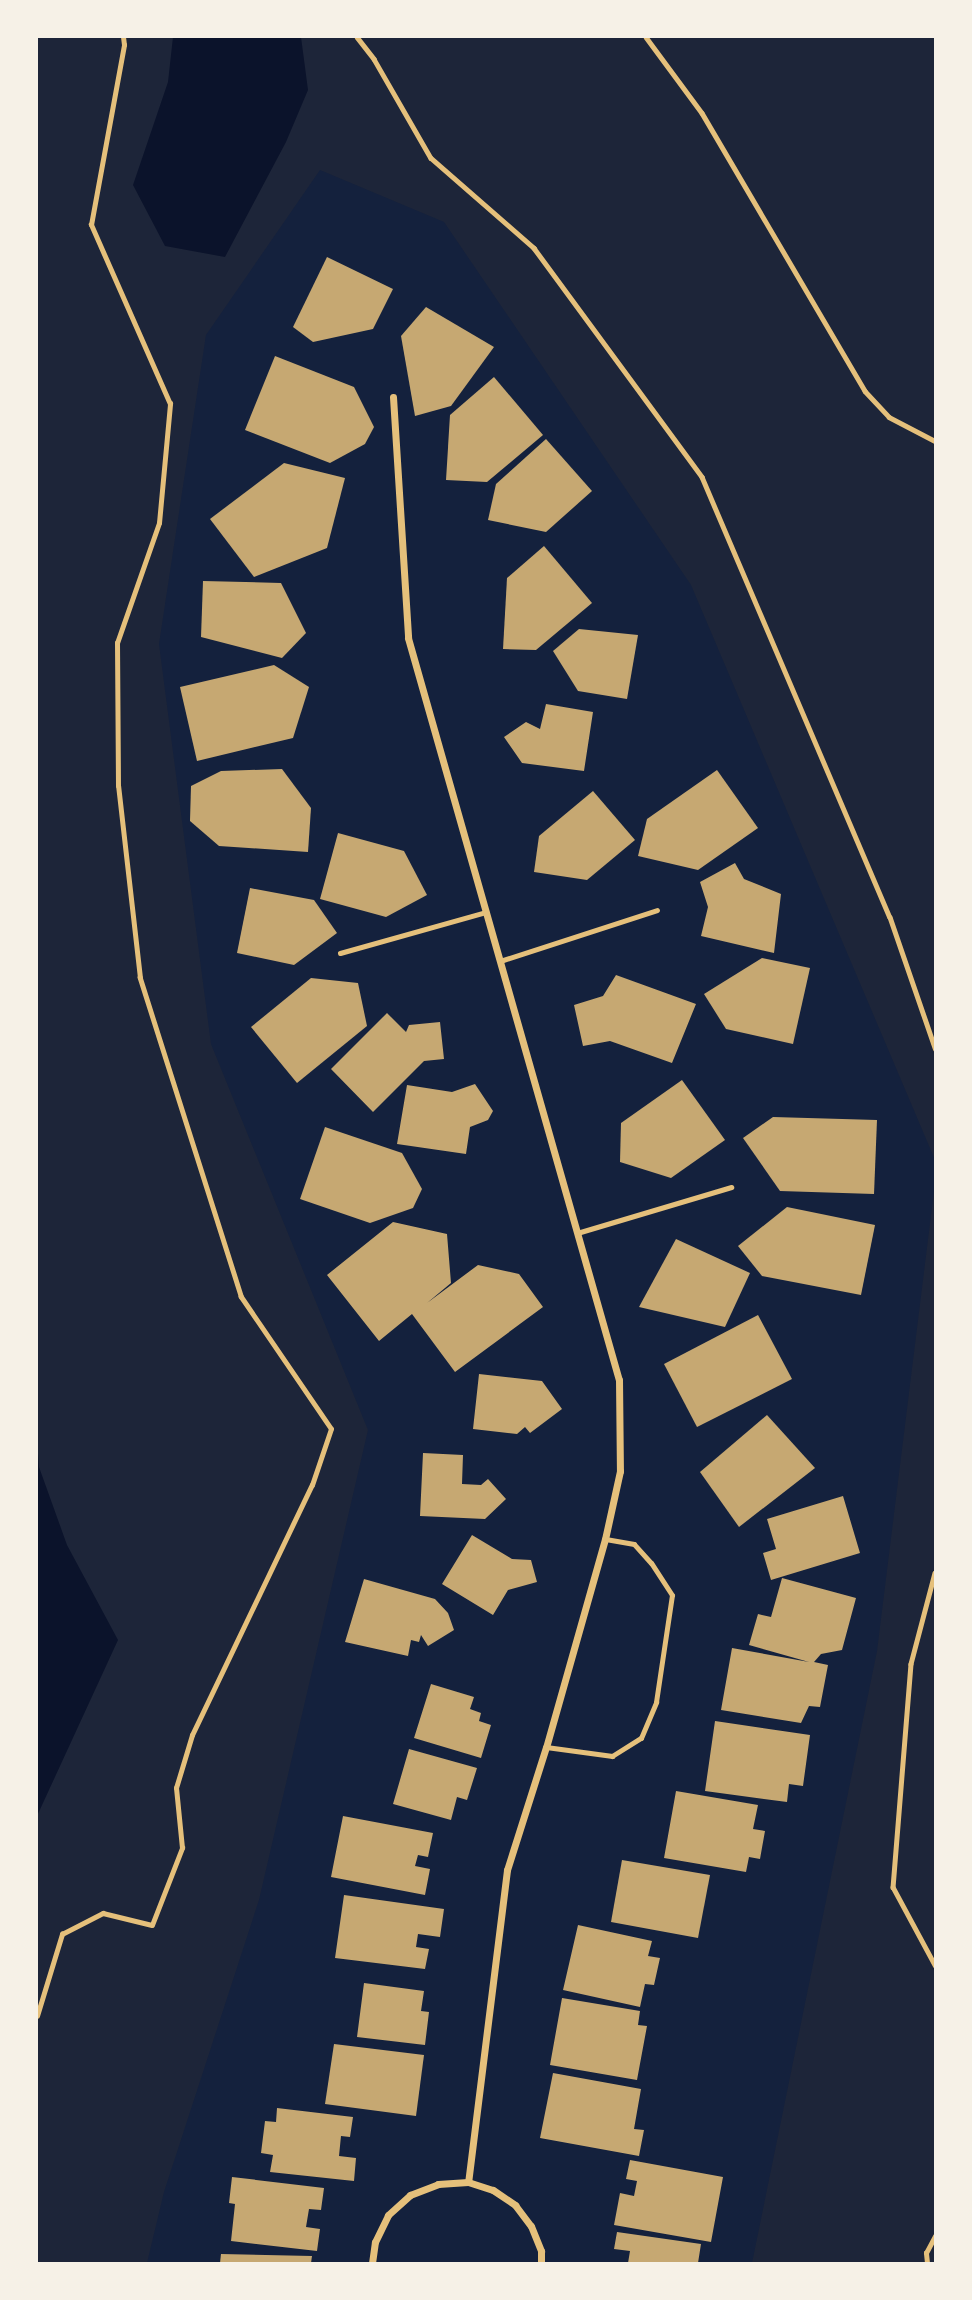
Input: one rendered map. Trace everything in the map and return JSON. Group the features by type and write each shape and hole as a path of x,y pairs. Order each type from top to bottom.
{"street":[{"path":"393,397 408,638 619,1380 620,1471 605,1539 546,1747 507,1870 468,2182"},
{"path":"372,2263 374,2242 388,2215 410,2195 438,2184 468,2182 493,2190 515,2205 531,2226 541,2251 541,2263"}],"lane":[{"path":"500,961 657,910"},
{"path":"340,953 486,912"},
{"path":"577,1233 731,1187"},
{"path":"546,1747 612,1756 641,1738 656,1702 672,1595 651,1563 634,1544 605,1539"}],"path":[{"path":"37,2016 62,1934 103,1913 152,1926 182,1848 176,1788 192,1735 312,1485 331,1429 242,1297 140,978 118,786 117,643 159,523 170,404 90,225 124,46 122,37"},
{"path":"357,37 374,59 431,159 534,248 702,477 890,917 935,1048"},
{"path":"646,37 702,113 865,391 889,417 935,441"},
{"path":"935,1573 911,1664 893,1887 935,1965"},
{"path":"927,2263 926,2253 935,2236"}],"shaded area":[{"path":"37,37 935,37 935,1160 691,585 444,222 320,170 206,335 159,644 211,1044 368,1430 259,1900 164,2192 147,2263 37,2263"},
{"path":"173,37 301,37 308,90 286,142 225,257 165,246 133,185 168,82"},
{"path":"935,1183 935,2263 752,2263 877,1651"},
{"path":"37,1439 39,1467 67,1545 118,1640 37,1816"}],"building":[{"path":"327,257 393,289 373,329 313,342 293,327"},
{"path":"426,307 494,347 451,406 415,416 401,336"},
{"path":"275,356 354,387 374,427 365,444 330,463 245,430"},
{"path":"494,377 543,435 487,482 446,480 450,415"},
{"path":"546,439 592,491 546,532 488,520 496,484"},
{"path":"284,463 345,478 327,548 254,577 210,519"},
{"path":"544,546 592,603 536,650 503,649 507,578"},
{"path":"203,581 281,583 306,633 282,658 201,637"},
{"path":"579,629 638,635 627,699 578,691 553,651"},
{"path":"274,665 309,687 293,738 197,761 180,687"},
{"path":"546,704 593,712 584,771 522,763 504,737 526,722 540,729"},
{"path":"282,769 311,808 308,852 219,846 190,821 191,786 221,771"},
{"path":"717,770 758,828 698,870 638,856 647,819"},
{"path":"593,791 635,840 587,880 534,872 539,836"},
{"path":"338,833 404,851 427,895 386,917 320,899"},
{"path":"735,863 744,879 781,894 774,953 701,936 708,907 700,882"},
{"path":"250,888 314,900 337,933 294,965 237,953"},
{"path":"762,958 810,968 793,1044 726,1029 704,994"},
{"path":"616,975 696,1004 672,1063 610,1041 583,1046 574,1005 603,996"},
{"path":"311,978 358,983 367,1026 297,1083 251,1027"},
{"path":"387,1013 406,1032 409,1025 440,1022 444,1059 424,1061 373,1112 331,1069"},
{"path":"682,1080 725,1140 671,1178 620,1162 621,1123"},
{"path":"475,1084 493,1111 488,1120 470,1127 466,1154 397,1144 407,1085 452,1092"},
{"path":"773,1117 877,1120 874,1194 780,1191 743,1138"},
{"path":"325,1127 402,1153 422,1189 413,1208 370,1223 300,1199"},
{"path":"787,1207 875,1225 861,1295 762,1276 738,1246"},
{"path":"393,1222 447,1234 451,1283 427,1303 478,1265 519,1274 543,1307 455,1372 412,1314 379,1341 327,1275"},
{"path":"676,1239 750,1273 725,1327 639,1307"},
{"path":"758,1315 792,1379 697,1427 664,1364"},
{"path":"479,1374 542,1381 562,1409 530,1433 525,1427 517,1434 473,1429"},
{"path":"767,1415 815,1468 739,1527 700,1472"},
{"path":"423,1453 463,1455 462,1484 481,1485 488,1479 506,1499 485,1519 420,1516"},
{"path":"843,1496 860,1553 771,1580 763,1553 776,1549 767,1519"},
{"path":"472,1535 512,1559 531,1560 537,1582 508,1590 493,1615 442,1584"},
{"path":"782,1578 856,1598 842,1650 821,1654 814,1662 828,1665 820,1707 809,1706 801,1723 721,1710 732,1648 809,1662 749,1645 758,1614 771,1617"},
{"path":"364,1579 435,1599 448,1613 454,1630 428,1646 421,1635 419,1642 411,1640 408,1656 345,1642"},
{"path":"431,1684 474,1697 470,1709 481,1713 479,1721 491,1725 481,1758 414,1738"},
{"path":"715,1721 810,1735 803,1786 789,1784 787,1802 705,1791"},
{"path":"409,1749 477,1768 467,1800 457,1797 451,1820 393,1804"},
{"path":"676,1791 758,1805 753,1829 765,1831 760,1859 749,1857 746,1872 664,1858"},
{"path":"343,1816 433,1833 428,1857 418,1855 415,1866 430,1869 425,1895 331,1877"},
{"path":"622,1860 710,1875 698,1938 611,1922"},
{"path":"344,1895 444,1909 440,1937 418,1934 416,1947 429,1949 425,1969 335,1958"},
{"path":"578,1925 652,1941 648,1956 660,1958 654,1985 645,1984 640,2007 563,1990"},
{"path":"364,1983 424,1991 421,2011 429,2012 425,2045 357,2037"},
{"path":"562,1998 640,2011 638,2025 647,2026 637,2080 550,2065"},
{"path":"334,2044 424,2055 416,2116 325,2104"},
{"path":"553,2073 641,2089 634,2129 644,2130 639,2156 540,2138"},
{"path":"277,2108 353,2117 350,2137 341,2136 339,2156 356,2158 354,2181 270,2172 273,2155 261,2153 265,2121 276,2122"},
{"path":"630,2160 723,2177 711,2242 614,2225 620,2193 634,2196 637,2181 626,2179"},
{"path":"232,2177 324,2188 321,2210 309,2209 306,2227 320,2229 317,2251 231,2241 235,2204 229,2203"},
{"path":"617,2232 701,2244 698,2263 628,2263 630,2251 614,2249"},
{"path":"221,2254 312,2256 311,2263 220,2263"}]}
